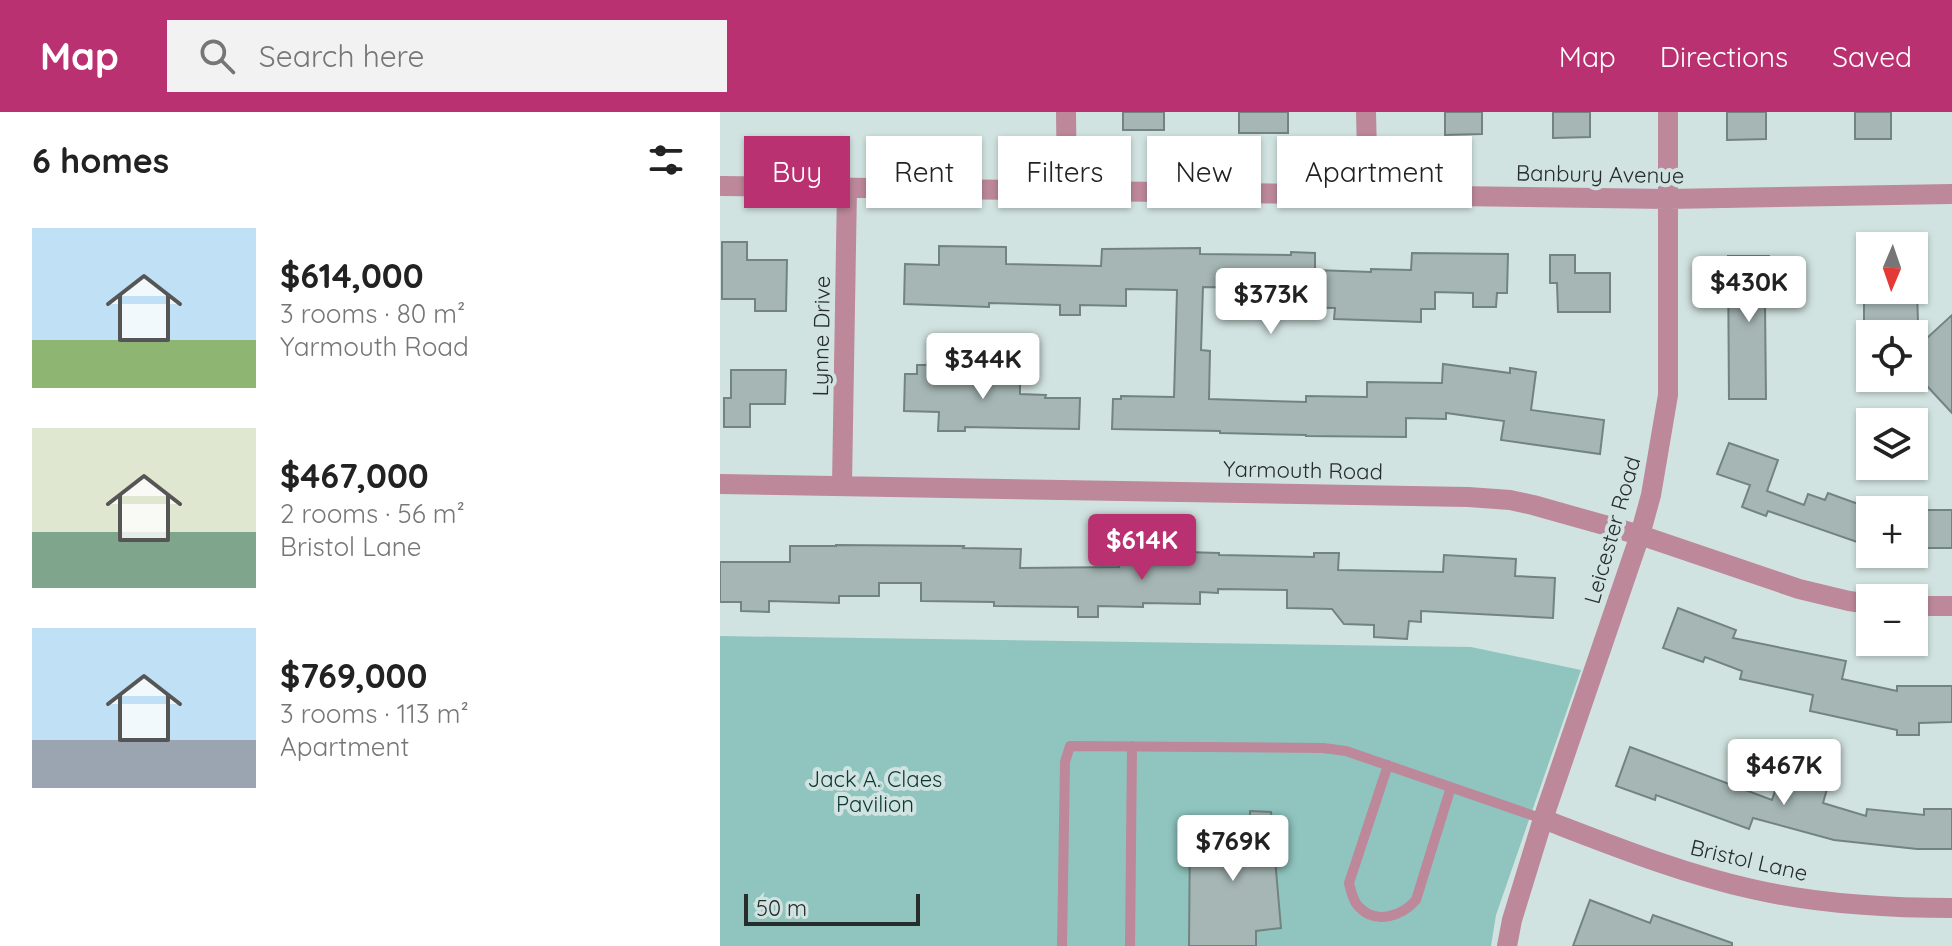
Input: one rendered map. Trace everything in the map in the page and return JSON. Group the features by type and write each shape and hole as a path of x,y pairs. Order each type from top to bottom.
{"street":[{"path":"1066,112 1066,136"},
{"path":"1366,112 1367,136"},
{"name":"Leicester Road","path":"1507,946 1543,819 1651,495 1668,395 1668,112"},
{"name":"Banbury Avenue","path":"720,186 744,186"},
{"name":"Banbury Avenue","path":"850,188 998,190"},
{"name":"Banbury Avenue","path":"1131,192 1277,194"},
{"name":"Banbury Avenue","path":"1472,196 1668,199 1952,194"},
{"name":"Lynne Drive","path":"842,485 847,208"},
{"name":"Yarmouth Road","path":"720,484 1490,498 1533,505 1640,535 1799,589 1856,602"},
{"path":"1928,606 1952,606"},
{"name":"Bristol Lane","path":"1543,819 1674,867 1754,890 1875,907 1952,908"}],"lane":[{"path":"1062,946 1065,762 1070,746 1323,748 1346,751 1543,819"},
{"path":"1130,946 1132,746"},
{"path":"1388,765 1349,883 1359,907 1371,914 1383,918 1397,914 1408,909 1416,900 1451,787"}],"green space":[{"name":"Jack A. Claes Pavilion","path":"720,636 1471,647 1581,670 1496,915 1491,946 720,946"}],"building":[{"path":"1123,112 1164,112 1164,130 1123,130"},
{"path":"1239,112 1288,112 1288,133 1239,133"},
{"path":"1445,112 1482,112 1482,134 1445,135"},
{"path":"1553,112 1590,112 1590,137 1553,138"},
{"path":"1727,112 1766,112 1766,139 1727,140"},
{"path":"1855,112 1891,112 1891,139 1855,139"},
{"path":"722,242 747,242 747,260 787,260 786,311 755,311 755,299 722,299"},
{"path":"939,246 1006,247 1006,264 1101,266 1102,249 1200,248 1200,254 1315,253 1315,270 1371,272 1371,269 1411,270 1412,253 1508,254 1507,293 1497,293 1496,307 1473,307 1473,293 1435,292 1435,309 1421,309 1421,322 1334,319 1335,308 1290,307 1290,289 1203,287 1201,350 1210,351 1209,399 1306,402 1306,396 1367,397 1367,382 1442,383 1443,364 1510,373 1510,368 1536,372 1531,410 1604,420 1600,454 1501,440 1504,421 1446,413 1446,419 1406,418 1406,437 1112,429 1113,399 1121,399 1121,396 1174,397 1177,290 1126,289 1126,306 1080,305 1080,315 1060,315 1060,305 989,303 989,307 904,304 905,264 939,265"},
{"path":"1550,255 1575,255 1575,273 1610,273 1610,312 1558,312 1557,283 1550,283"},
{"path":"1728,256 1769,256 1769,275 1779,275 1780,304 1765,304 1766,399 1729,399"},
{"path":"1864,304 1917,304 1918,320 1864,320"},
{"path":"1952,315 1952,413 1928,387 1928,337"},
{"path":"928,360 959,361 958,378 1020,379 1020,394 1080,398 1079,429 965,427 965,431 938,431 939,412 904,411 905,374 917,374 917,365 927,365"},
{"path":"731,370 786,370 785,404 750,404 750,427 724,427 724,398 731,398"},
{"path":"1729,443 1778,460 1767,491 1804,505 1808,494 1825,500 1828,493 1856,503 1856,542 1768,511 1766,516 1742,507 1750,485 1717,474"},
{"path":"1928,510 1952,510 1952,548 1928,548"},
{"path":"790,546 1021,549 1020,568 1119,567 1119,550 1314,557 1314,553 1339,553 1338,570 1443,572 1444,555 1516,559 1515,576 1555,578 1553,618 1421,611 1421,622 1409,621 1407,639 1374,637 1374,625 1344,624 1332,609 1287,608 1287,590 1218,589 1218,593 1200,592 1200,604 1098,606 1098,617 1078,617 1078,607 921,601 921,583 879,583 879,596 839,596 839,603 769,601 769,612 741,611 741,602 720,602 720,562 790,562"},
{"path":"1678,608 1736,630 1733,638 1846,661 1842,679 1897,691 1897,686 1952,686 1952,722 1919,723 1919,735 1897,735 1897,730 1810,711 1813,695 1740,679 1742,671 1705,657 1703,662 1663,648"},
{"path":"1630,747 1772,800 1775,791 1787,794 1791,779 1827,789 1823,803 1866,816 1867,809 1924,815 1924,809 1952,809 1952,849 1917,849 1834,840 1753,818 1749,829 1656,795 1655,800 1616,786"},
{"path":"1250,811 1271,812 1281,928 1256,931 1256,946 1189,946 1190,826 1250,827"},
{"path":"1590,900 1650,923 1653,915 1732,943 1732,946 1573,946"}]}
